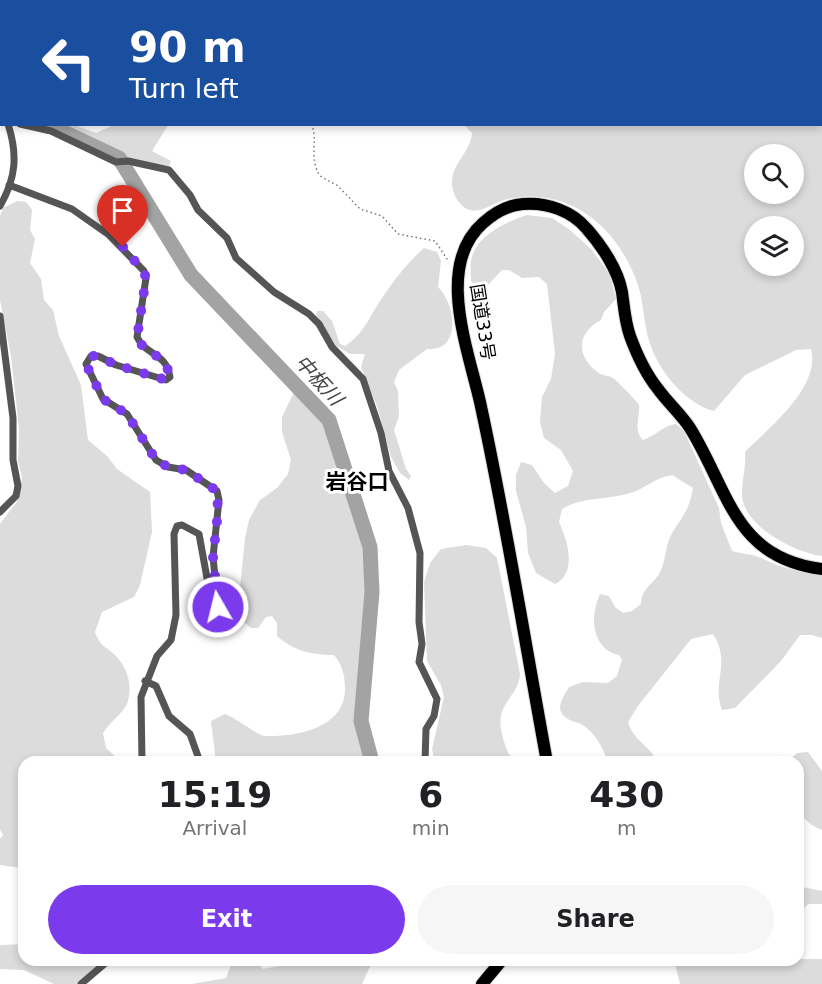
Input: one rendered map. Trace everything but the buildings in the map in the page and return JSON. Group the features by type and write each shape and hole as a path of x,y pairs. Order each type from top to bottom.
{"highway":[{"name":"国道33号","path":"546,756 488,440 460,310 458,271 462,254 474,233 487,220 507,208 533,204 562,210 586,227 616,273 628,333 648,376 691,430 733,515 757,543 772,554 786,562 822,569"},
{"path":"482,984 497,966"}],"street":[{"path":"0,206 9,185 16,152 9,126"},
{"path":"29,126 51,131 116,162 128,161 169,170 198,210 227,238 236,258 274,292 309,314 319,324 332,347 363,379 381,433 389,471 408,508 420,553 419,622 422,644 419,662 437,699 434,716 426,729 425,756"},
{"path":"9,185 72,209 109,235 144,272 146,278 137,338 140,344 159,356 167,366 170,377 166,380 155,378 98,356 91,356 86,364 103,399 127,414 156,460 168,467 186,470 217,491 218,512 213,557 218,607 212,600 199,534 193,528 177,526 172,544 176,615 171,640 157,656 145,681 141,697 142,756"},
{"path":"0,316 13,418 13,460 18,486 16,496 0,512"},
{"path":"145,681 156,686 169,716 190,734 198,756"},
{"path":"81,984 102,966"}],"path":[{"path":"312,126 314,130 313,160 320,176 338,186 360,209 381,216 398,234 435,241 451,267 458,271"}],"shaded area":[{"path":"53,126 77,126 96,133 112,126 167,126 152,151 171,161 169,166 133,160"},
{"path":"465,126 822,126 822,556 785,544 760,527 744,506 742,494 745,452 779,419 801,392 812,363 811,349 796,350 745,375 714,411 694,402 669,378 656,359 648,336 641,296 633,272 625,256 599,224 575,207 534,196 504,200 474,211 462,206 456,198 452,181 455,168 471,140 472,133"},
{"path":"17,201 26,202 32,210 30,230 35,239 30,263 41,279 44,300 53,310 59,336 81,385 88,440 107,456 117,469 150,492 152,532 140,585 134,597 102,612 95,632 101,644 120,661 129,684 127,704 103,733 106,748 115,756 18,756 18,868 0,865 0,839 3,835 0,829 0,524 18,500 22,477 18,462 19,429 11,356 0,300 0,216 3,208"},
{"path":"527,215 552,218 570,230 592,250 609,273 616,299 604,312 601,320 593,325 584,337 582,351 585,358 598,373 615,379 638,403 638,432 643,440 663,428 676,424 684,431 719,508 721,523 732,551 758,557 791,569 822,575 822,638 800,635 781,661 735,708 722,710 719,700 721,654 713,634 691,639 628,722 634,734 654,756 605,756 601,746 586,727 563,715 560,708 569,687 583,682 608,683 617,676 622,660 619,655 603,646 595,631 595,612 600,594 609,596 615,607 623,613 632,611 641,604 643,594 662,568 669,539 687,508 693,488 672,475 630,493 569,505 562,509 559,522 569,555 566,572 555,584 536,573 528,553 526,527 516,491 516,475 521,462 532,465 544,483 555,493 568,486 573,471 561,450 544,438 540,422 542,397 551,379 555,354 547,284 539,277 522,278 509,270 502,270 486,287 476,286 471,281 471,261 478,244 493,231"},
{"path":"424,248 437,252 441,261 438,287 449,304 452,326 451,335 446,343 438,348 427,349 399,370 394,382 398,391 399,416 394,430 406,469 411,476 409,480 400,473 391,457 377,406 361,367 365,354 350,354 335,345 316,315 317,311 323,311 332,321 340,344 345,346 362,330 397,278"},
{"path":"302,387 312,394 330,417 342,446 349,488 361,498 371,526 376,553 377,608 369,653 364,722 376,756 215,756 211,721 225,714 261,735 291,735 317,728 328,722 343,703 344,676 340,663 334,655 311,653 297,649 283,641 277,636 277,623 272,616 266,617 258,628 251,628 245,623 238,607 249,520 260,500 277,488 288,474 291,460 282,432 282,417 296,388"},
{"path":"466,545 486,548 497,558 520,674 518,684 501,713 500,720 504,742 510,756 434,756 432,749 444,697 441,685 427,661 424,582 430,563 441,549"},
{"path":"808,752 822,771 822,830 811,825 804,818 804,756 794,756 797,753"},
{"path":"804,887 822,891 822,904 808,904 804,908"},
{"path":"18,944 18,966 96,966 76,984 54,984 24,970 0,969 0,945"},
{"path":"804,959 822,959 822,984 680,984 676,966 804,966"},
{"path":"231,966 259,966 263,969 280,966 370,966 362,984 192,984 226,978"}],"waterway":[{"name":"中板川","path":"49,126 119,158 191,275 329,420 370,547 372,592 361,721 370,756"}],"district":[{"name":"岩谷口","path":"357,482"}],"route":[{"path":"123,247 144,272 146,278 137,338 145,349 159,356 167,366 170,377 166,380 155,378 116,365 98,356 91,356 86,364 103,399 127,414 156,460 168,467 186,470 217,491 219,500 213,557 218,607"}]}
